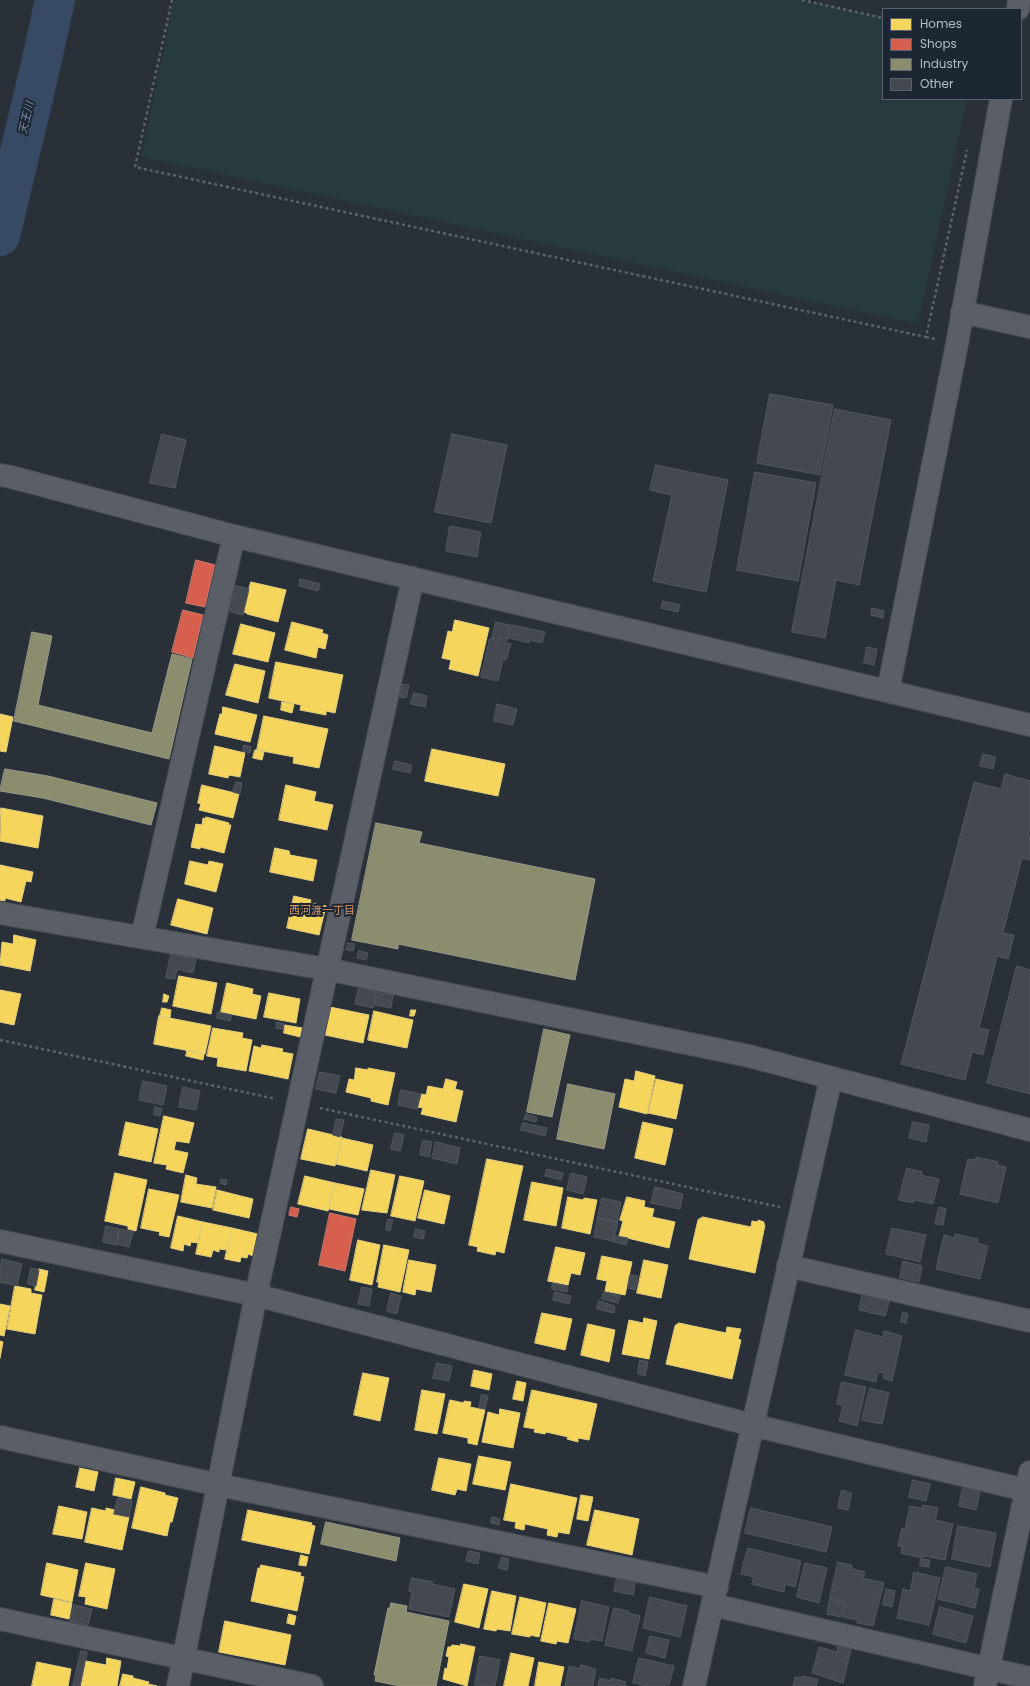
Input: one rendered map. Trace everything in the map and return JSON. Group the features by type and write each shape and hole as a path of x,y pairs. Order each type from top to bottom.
{"street":[{"path":"888,691 957,344 1001,100"},
{"path":"962,312 1030,327"},
{"path":"6,476 234,536 1030,725"},
{"path":"142,937 234,536"},
{"path":"178,1686 256,1295 326,969 413,578"},
{"path":"0,913 326,969 749,1056 1030,1130"},
{"path":"694,1686 831,1078"},
{"path":"0,1241 256,1295 752,1425 1029,1485 987,1677"},
{"path":"788,1266 1030,1321"},
{"path":"0,1437 715,1596 987,1677 1030,1678"},
{"path":"0,1619 312,1686"}],"path":[{"path":"172,0 135,167 926,337 968,145"},
{"path":"802,0 882,18"},
{"path":"0,1040 800,1212"}],"green space":[{"path":"174,0 802,0 882,18 882,100 967,100 918,324 141,157"}],"building: Homes":[{"path":"251,582 286,590 278,622 243,612"},
{"path":"455,620 489,628 478,676 449,669 451,660 442,658 448,631 452,632"},
{"path":"292,622 323,630 322,633 328,635 325,649 318,647 316,658 285,650"},
{"path":"241,624 275,633 268,662 233,654"},
{"path":"276,662 343,675 335,713 326,711 326,715 300,710 301,705 269,698"},
{"path":"235,664 265,671 258,703 226,695"},
{"path":"282,702 294,704 292,713 281,710"},
{"path":"223,707 257,715 250,742 215,734"},
{"path":"0,714 13,717 6,752 0,751"},
{"path":"264,716 328,729 319,768 293,763 294,757 257,750"},
{"path":"215,746 245,753 240,777 229,775 228,778 209,774"},
{"path":"432,749 505,764 498,796 425,781"},
{"path":"255,750 264,752 262,760 253,758"},
{"path":"202,785 239,794 233,818 199,810 201,804 198,803"},
{"path":"286,785 316,792 314,801 333,805 327,830 279,820"},
{"path":"1,808 43,816 38,848 0,841"},
{"path":"206,817 229,823 228,825 231,825 224,853 200,847 200,849 191,847 196,824 202,825 203,818 206,819"},
{"path":"275,848 289,851 290,855 317,860 313,881 270,872"},
{"path":"190,861 208,865 209,861 223,864 216,892 185,884"},
{"path":"0,865 33,872 31,882 26,881 21,902 5,898 5,901 0,900"},
{"path":"294,896 311,900 310,903 326,906 319,935 287,928"},
{"path":"178,899 213,908 207,934 171,925"},
{"path":"14,935 36,940 30,971 0,965 2,942 13,944"},
{"path":"179,976 217,983 211,1014 173,1006"},
{"path":"227,983 253,989 252,994 261,996 256,1019 221,1012"},
{"path":"0,990 21,994 14,1025 0,1022"},
{"path":"269,993 300,999 296,1023 264,1017"},
{"path":"164,994 169,996 167,1002 163,1002"},
{"path":"330,1007 369,1015 363,1043 325,1035"},
{"path":"162,1008 171,1010 170,1018 160,1016"},
{"path":"411,1010 416,1010 414,1016 410,1016"},
{"path":"374,1011 413,1020 407,1048 368,1040"},
{"path":"159,1016 211,1026 205,1054 154,1044"},
{"path":"285,1025 302,1028 300,1037 284,1033"},
{"path":"213,1028 243,1033 242,1038 252,1040 246,1071 217,1066 218,1058 207,1056"},
{"path":"262,1045 283,1049 282,1052 293,1054 288,1079 249,1071 254,1046 261,1048"},
{"path":"187,1051 204,1054 203,1060 186,1056"},
{"path":"356,1068 368,1070 368,1068 395,1073 388,1105 371,1101 371,1098 346,1092 349,1079 354,1080"},
{"path":"636,1071 655,1076 647,1114 619,1107 625,1079 634,1081"},
{"path":"446,1079 457,1082 455,1089 463,1091 456,1122 421,1114 423,1108 418,1107 421,1094 426,1095 428,1086 443,1089"},
{"path":"656,1079 683,1085 676,1119 648,1113"},
{"path":"164,1116 194,1123 189,1143 176,1141 174,1150 188,1153 183,1173 166,1169 167,1165 154,1163"},
{"path":"126,1122 158,1129 151,1162 119,1155"},
{"path":"643,1122 673,1129 665,1165 635,1158"},
{"path":"308,1129 342,1137 335,1166 301,1159"},
{"path":"342,1138 373,1145 367,1171 336,1164"},
{"path":"487,1159 523,1166 504,1253 496,1251 495,1255 477,1251 478,1247 469,1245"},
{"path":"371,1170 395,1175 387,1213 362,1210"},
{"path":"115,1173 147,1180 136,1231 128,1229 128,1226 105,1221"},
{"path":"186,1175 197,1178 196,1184 216,1187 212,1208 181,1202"},
{"path":"305,1176 335,1183 328,1211 298,1204"},
{"path":"400,1176 424,1181 415,1221 391,1216"},
{"path":"532,1182 563,1188 556,1226 524,1220"},
{"path":"335,1183 364,1189 358,1215 329,1209"},
{"path":"149,1189 179,1195 169,1237 159,1235 160,1232 141,1228"},
{"path":"217,1190 253,1199 249,1218 213,1210"},
{"path":"425,1190 450,1196 444,1224 418,1218"},
{"path":"568,1197 583,1200 584,1198 597,1200 590,1234 562,1228"},
{"path":"627,1197 645,1201 644,1207 654,1209 652,1217 675,1222 669,1248 619,1236 623,1221 620,1220"},
{"path":"178,1216 203,1222 198,1243 191,1242 190,1246 184,1244 183,1251 171,1248"},
{"path":"703,1217 751,1227 752,1221 758,1222 758,1220 764,1222 765,1225 755,1273 689,1259 698,1220"},
{"path":"203,1222 232,1228 227,1250 219,1249 219,1252 213,1250 211,1257 196,1254"},
{"path":"232,1228 258,1234 253,1256 248,1254 247,1258 241,1257 240,1262 225,1259"},
{"path":"358,1240 380,1245 372,1285 350,1280"},
{"path":"384,1245 409,1250 400,1292 378,1287 379,1282 377,1282"},
{"path":"556,1247 585,1253 580,1275 571,1273 568,1285 548,1281"},
{"path":"602,1256 632,1262 625,1295 605,1291 607,1281 597,1279"},
{"path":"409,1260 436,1265 431,1292 416,1289 415,1295 403,1292"},
{"path":"644,1260 668,1265 661,1298 637,1293"},
{"path":"39,1269 48,1271 44,1292 35,1290"},
{"path":"15,1286 31,1289 31,1293 42,1295 35,1334 7,1329"},
{"path":"0,1304 10,1306 4,1336 0,1335"},
{"path":"542,1313 572,1319 565,1350 535,1343"},
{"path":"644,1318 657,1321 649,1359 622,1354 629,1320 643,1323"},
{"path":"679,1323 726,1333 727,1327 741,1329 738,1339 741,1340 732,1379 666,1364 675,1326"},
{"path":"588,1324 615,1330 609,1362 581,1355"},
{"path":"0,1341 3,1342 0,1358"},
{"path":"474,1370 492,1374 489,1390 471,1386"},
{"path":"363,1373 389,1378 380,1421 354,1415"},
{"path":"517,1381 526,1383 523,1401 513,1399"},
{"path":"422,1390 445,1394 437,1434 415,1430"},
{"path":"532,1390 597,1404 589,1440 578,1438 578,1442 567,1439 568,1437 546,1432 545,1434 534,1432 535,1429 524,1427"},
{"path":"450,1400 464,1403 464,1401 471,1402 470,1407 485,1410 477,1445 468,1443 468,1438 443,1433"},
{"path":"500,1409 520,1413 513,1448 482,1442 488,1412 499,1415"},
{"path":"479,1456 511,1462 505,1490 473,1484"},
{"path":"439,1458 471,1464 466,1491 457,1489 455,1495 432,1490"},
{"path":"80,1468 98,1472 94,1491 76,1487"},
{"path":"116,1478 135,1482 131,1499 113,1495"},
{"path":"511,1484 577,1498 569,1534 558,1532 557,1537 547,1535 548,1529 525,1524 524,1530 515,1528 516,1522 504,1520"},
{"path":"141,1487 178,1498 167,1536 132,1528"},
{"path":"581,1495 593,1497 588,1521 577,1519"},
{"path":"59,1506 87,1512 82,1539 53,1534"},
{"path":"92,1508 106,1511 106,1508 115,1510 114,1514 129,1517 122,1550 85,1542"},
{"path":"248,1510 312,1523 311,1525 315,1526 309,1554 242,1540"},
{"path":"595,1510 639,1519 632,1555 587,1545"},
{"path":"301,1555 308,1557 306,1566 299,1565"},
{"path":"47,1563 78,1570 72,1602 41,1595"},
{"path":"86,1563 115,1569 107,1609 85,1604 86,1597 79,1596"},
{"path":"261,1565 301,1573 300,1576 304,1577 297,1611 251,1601 258,1568 260,1568"},
{"path":"464,1584 488,1589 479,1628 455,1622"},
{"path":"492,1591 516,1596 510,1631 484,1629"},
{"path":"520,1597 546,1603 539,1637 512,1634"},
{"path":"54,1599 72,1603 69,1619 51,1615"},
{"path":"549,1603 576,1609 568,1643 557,1641 556,1644 541,1641"},
{"path":"289,1614 296,1616 294,1625 287,1623"},
{"path":"225,1621 291,1635 285,1665 219,1652"},
{"path":"461,1644 475,1647 467,1686 443,1679 445,1668 447,1669 449,1657 446,1656 448,1647 451,1647 452,1645 460,1646"},
{"path":"511,1653 534,1658 528,1686 504,1686"},
{"path":"107,1658 121,1661 117,1686 81,1686 86,1661 106,1665"},
{"path":"37,1662 71,1669 68,1686 32,1686"},
{"path":"539,1662 564,1667 560,1686 535,1686"},
{"path":"123,1674 133,1676 133,1678 149,1682 148,1684 157,1686 120,1686"}],"building: Shops":[{"path":"196,560 215,565 205,607 186,603"},
{"path":"183,610 203,615 193,658 172,652"},
{"path":"291,1207 299,1209 297,1217 289,1215"},
{"path":"330,1213 356,1219 345,1271 319,1265"}],"building: Industry":[{"path":"32,632 52,636 38,705 152,733 172,654 192,659 169,759 14,721"},
{"path":"5,769 48,776 157,803 151,825 43,798 0,791"},
{"path":"376,823 422,832 419,843 595,879 575,980 398,944 398,949 352,940"},
{"path":"544,1029 570,1035 552,1117 527,1112"},
{"path":"568,1084 615,1094 604,1149 557,1139"},
{"path":"326,1522 400,1538 396,1561 321,1544"},
{"path":"391,1603 407,1606 406,1612 449,1621 436,1686 400,1686 375,1681 376,1675 374,1675 388,1608 390,1608"}],"building: Other":[{"path":"770,394 833,405 820,475 757,463"},
{"path":"835,409 891,420 859,585 836,580 825,638 792,632"},
{"path":"162,434 186,440 175,488 150,483"},
{"path":"452,434 507,445 491,523 435,512"},
{"path":"656,465 728,480 706,592 653,581 672,495 650,490"},
{"path":"755,472 816,483 798,581 737,570"},
{"path":"450,526 481,532 477,557 446,551"},
{"path":"300,579 320,584 318,591 299,586"},
{"path":"234,585 249,589 243,615 228,611"},
{"path":"663,601 680,605 678,612 661,608"},
{"path":"872,608 884,611 883,618 871,615"},
{"path":"496,622 510,625 507,641 492,638"},
{"path":"512,625 545,632 542,643 530,640 529,643 509,638"},
{"path":"490,639 511,644 506,660 503,659 498,681 481,677"},
{"path":"867,647 877,649 874,665 864,663"},
{"path":"403,684 409,685 406,698 400,697"},
{"path":"414,693 427,696 425,707 411,704"},
{"path":"497,704 517,709 513,725 494,721"},
{"path":"244,745 251,747 250,753 243,751"},
{"path":"983,754 996,757 993,769 980,766"},
{"path":"395,761 412,765 410,773 393,769"},
{"path":"1005,774 1030,781 1030,828 1028,835 1030,836 1030,860 1022,858 1003,933 1014,935 1008,959 997,956 979,1028 989,1030 983,1055 972,1052 965,1080 901,1064 974,782 1001,789"},
{"path":"236,782 242,783 240,794 233,792"},
{"path":"348,943 355,944 353,951 346,950"},
{"path":"359,951 368,953 366,960 357,958"},
{"path":"171,954 196,959 193,973 177,969 175,979 166,978"},
{"path":"1017,966 1030,970 1030,1094 987,1083"},
{"path":"359,988 376,992 373,1008 355,1004"},
{"path":"378,992 393,995 391,1008 375,1005"},
{"path":"218,1012 232,1015 230,1021 217,1018"},
{"path":"277,1022 284,1024 283,1029 276,1028"},
{"path":"320,1072 340,1076 336,1093 316,1089"},
{"path":"143,1081 167,1086 163,1105 139,1100"},
{"path":"183,1087 200,1091 196,1110 179,1107"},
{"path":"401,1090 421,1094 417,1109 398,1105"},
{"path":"155,1107 162,1109 160,1116 154,1115"},
{"path":"526,1114 537,1117 536,1122 524,1119"},
{"path":"336,1119 344,1120 340,1137 333,1135"},
{"path":"913,1122 929,1125 926,1142 909,1138"},
{"path":"523,1123 547,1128 545,1136 521,1130"},
{"path":"395,1133 404,1135 400,1151 391,1149"},
{"path":"423,1140 432,1142 429,1157 420,1155"},
{"path":"436,1142 460,1148 457,1164 432,1158"},
{"path":"976,1157 998,1162 997,1165 1006,1167 998,1203 960,1194 968,1159 976,1160"},
{"path":"907,1168 922,1172 921,1175 939,1179 933,1204 914,1200 913,1203 899,1200"},
{"path":"547,1169 563,1173 561,1180 545,1176"},
{"path":"571,1173 587,1177 583,1194 567,1190"},
{"path":"221,1179 227,1180 226,1185 220,1183"},
{"path":"655,1187 683,1194 680,1209 651,1203"},
{"path":"602,1198 621,1202 617,1222 598,1218"},
{"path":"939,1207 946,1209 943,1225 935,1224"},
{"path":"598,1218 618,1222 613,1241 594,1237"},
{"path":"388,1219 393,1220 390,1231 386,1230"},
{"path":"106,1226 119,1229 116,1245 103,1242"},
{"path":"892,1228 926,1235 920,1262 886,1254"},
{"path":"120,1229 133,1232 129,1247 117,1244"},
{"path":"416,1229 425,1231 423,1239 414,1237"},
{"path":"955,1234 978,1239 978,1243 988,1246 980,1279 936,1269 944,1235 954,1238"},
{"path":"616,1236 628,1238 626,1245 614,1242"},
{"path":"2,1259 22,1264 17,1286 0,1282"},
{"path":"903,1261 922,1266 919,1282 900,1278"},
{"path":"31,1268 39,1270 36,1286 28,1284"},
{"path":"630,1275 638,1276 635,1290 628,1288"},
{"path":"553,1283 568,1286 567,1292 552,1289"},
{"path":"362,1287 372,1289 369,1306 358,1304"},
{"path":"555,1292 571,1296 569,1304 553,1300"},
{"path":"604,1292 620,1296 618,1303 602,1299"},
{"path":"391,1293 401,1296 397,1314 387,1311"},
{"path":"863,1293 890,1299 885,1316 859,1310"},
{"path":"599,1301 615,1306 614,1313 597,1309"},
{"path":"903,1312 908,1314 906,1323 901,1322"},
{"path":"856,1330 883,1337 884,1331 902,1336 892,1381 883,1378 884,1373 878,1372 876,1382 845,1375"},
{"path":"640,1360 648,1362 645,1376 638,1374"},
{"path":"437,1363 452,1366 449,1381 433,1378"},
{"path":"842,1382 866,1387 857,1426 839,1421 843,1406 837,1404"},
{"path":"870,1388 889,1393 882,1424 862,1420"},
{"path":"482,1394 488,1396 485,1409 479,1408"},
{"path":"913,1480 930,1484 926,1501 909,1497"},
{"path":"963,1487 980,1491 976,1510 959,1506"},
{"path":"842,1490 852,1493 848,1510 838,1508"},
{"path":"118,1498 132,1501 129,1517 114,1514"},
{"path":"923,1505 938,1508 935,1520 953,1524 945,1560 924,1556 923,1558 901,1553 902,1547 898,1546 902,1528 905,1529 910,1506 922,1508"},
{"path":"751,1508 832,1527 826,1552 745,1533"},
{"path":"492,1517 500,1519 499,1525 491,1523"},
{"path":"958,1526 996,1533 990,1567 952,1559"},
{"path":"748,1548 801,1561 795,1587 785,1584 784,1592 752,1584 754,1577 741,1574"},
{"path":"469,1551 480,1553 478,1564 466,1561"},
{"path":"502,1557 509,1559 507,1570 499,1568"},
{"path":"921,1559 930,1560 929,1567 920,1566"},
{"path":"838,1562 852,1565 852,1569 865,1572 863,1578 884,1583 873,1626 857,1623 858,1620 843,1617 846,1602 830,1598"},
{"path":"805,1563 827,1568 819,1603 797,1597"},
{"path":"946,1567 977,1574 974,1588 979,1589 975,1608 938,1599"},
{"path":"914,1572 940,1578 929,1625 897,1618 903,1589 910,1591"},
{"path":"618,1575 636,1578 633,1595 614,1591"},
{"path":"412,1578 433,1582 432,1584 455,1589 449,1617 409,1609 412,1592 409,1591"},
{"path":"886,1589 895,1591 892,1607 883,1605"},
{"path":"650,1597 687,1606 680,1637 643,1628"},
{"path":"830,1599 845,1603 841,1617 827,1614"},
{"path":"582,1601 609,1607 602,1641 590,1639 589,1642 574,1639"},
{"path":"74,1605 92,1609 88,1625 70,1621"},
{"path":"940,1607 973,1616 966,1643 933,1634"},
{"path":"614,1608 629,1611 629,1613 640,1616 632,1651 605,1645"},
{"path":"650,1636 669,1640 665,1658 646,1653"},
{"path":"838,1646 851,1649 843,1683 812,1673 819,1647 837,1652"},
{"path":"81,1651 87,1652 80,1686 73,1686"},
{"path":"480,1656 500,1660 495,1686 475,1685"},
{"path":"639,1658 674,1666 669,1685 646,1686 633,1683"},
{"path":"581,1665 596,1669 593,1686 565,1686 569,1666 580,1669"},
{"path":"803,1676 818,1679 816,1686 793,1686 795,1677 802,1678"},
{"path":"600,1678 611,1681 611,1678 626,1682 625,1686 598,1686"}],"waterway":[{"name":"天王川","path":"0,236 55,0"}],"district":[{"name":"西河渡一丁目","path":"322,911"}]}
